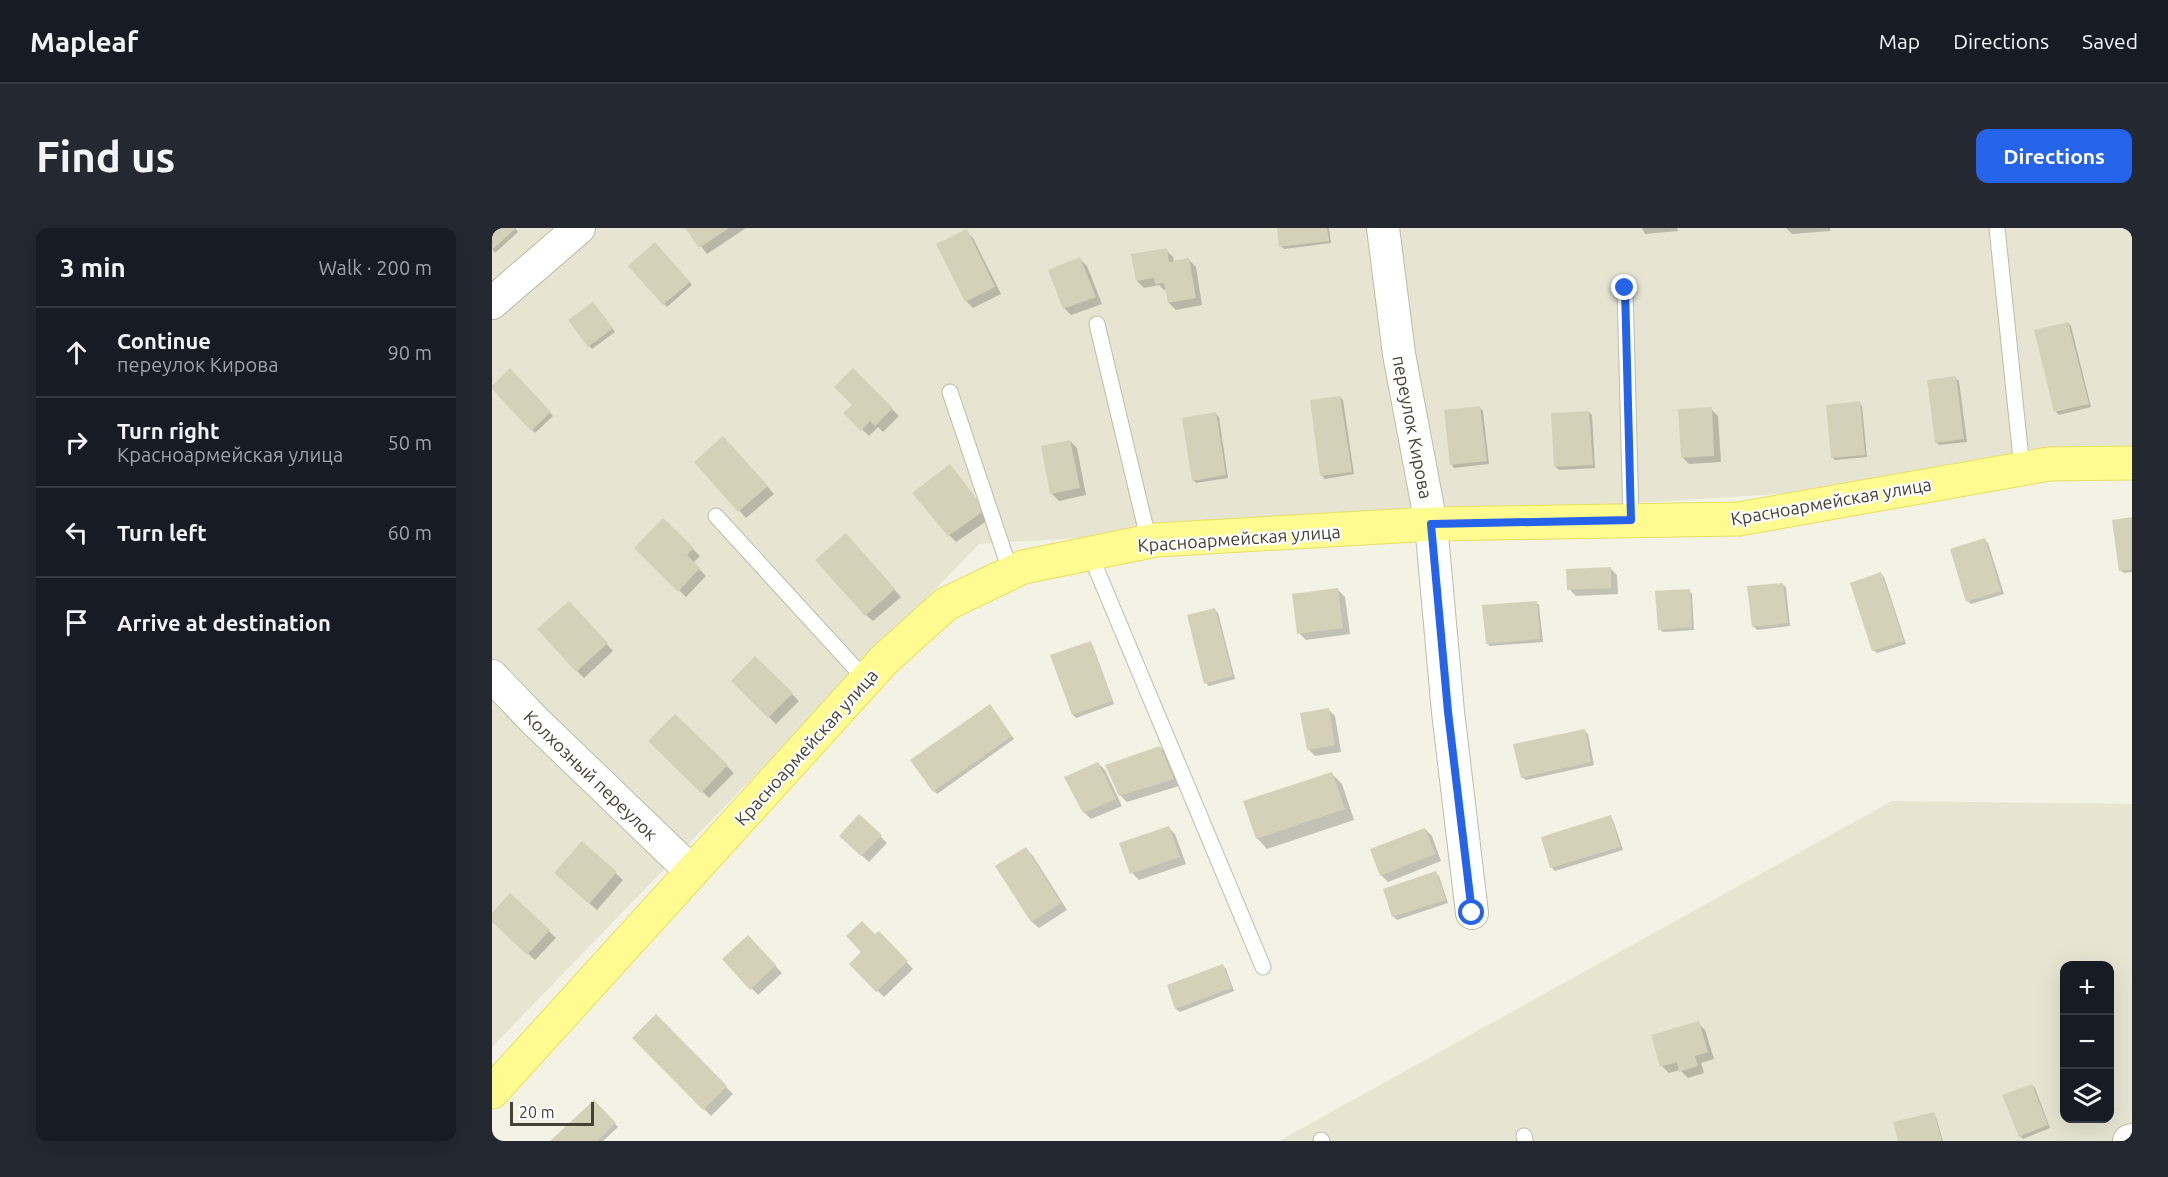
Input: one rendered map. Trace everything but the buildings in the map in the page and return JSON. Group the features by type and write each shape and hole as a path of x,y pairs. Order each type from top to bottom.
{"main road":[{"name":"Красноармейская улица","path":"492,1092 885,659 946,604 1023,567 1149,542 1431,524 1739,519 2049,464 2132,463"}],"street":[{"path":"492,303 579,228"},
{"name":"переулок Кирова","path":"1383,228 1399,354 1431,524 1448,712 1472,913"},
{"name":"Колхозный переулок","path":"492,676 534,720 692,872"}],"lane":[{"path":"1997,228 2022,468"},
{"path":"1625,288 1631,520"},
{"path":"1097,324 1149,542"},
{"path":"950,392 1011,573"},
{"path":"716,516 866,680"},
{"path":"1090,554 1263,967"}],"shaded area":[{"path":"492,228 2132,228 2132,472 979,544 492,1047"},
{"path":"1892,801 2132,804 2132,1141 1279,1141"}],"route":[{"path":"1472,913 1448,712 1431,524 1631,520 1625,288"}]}
